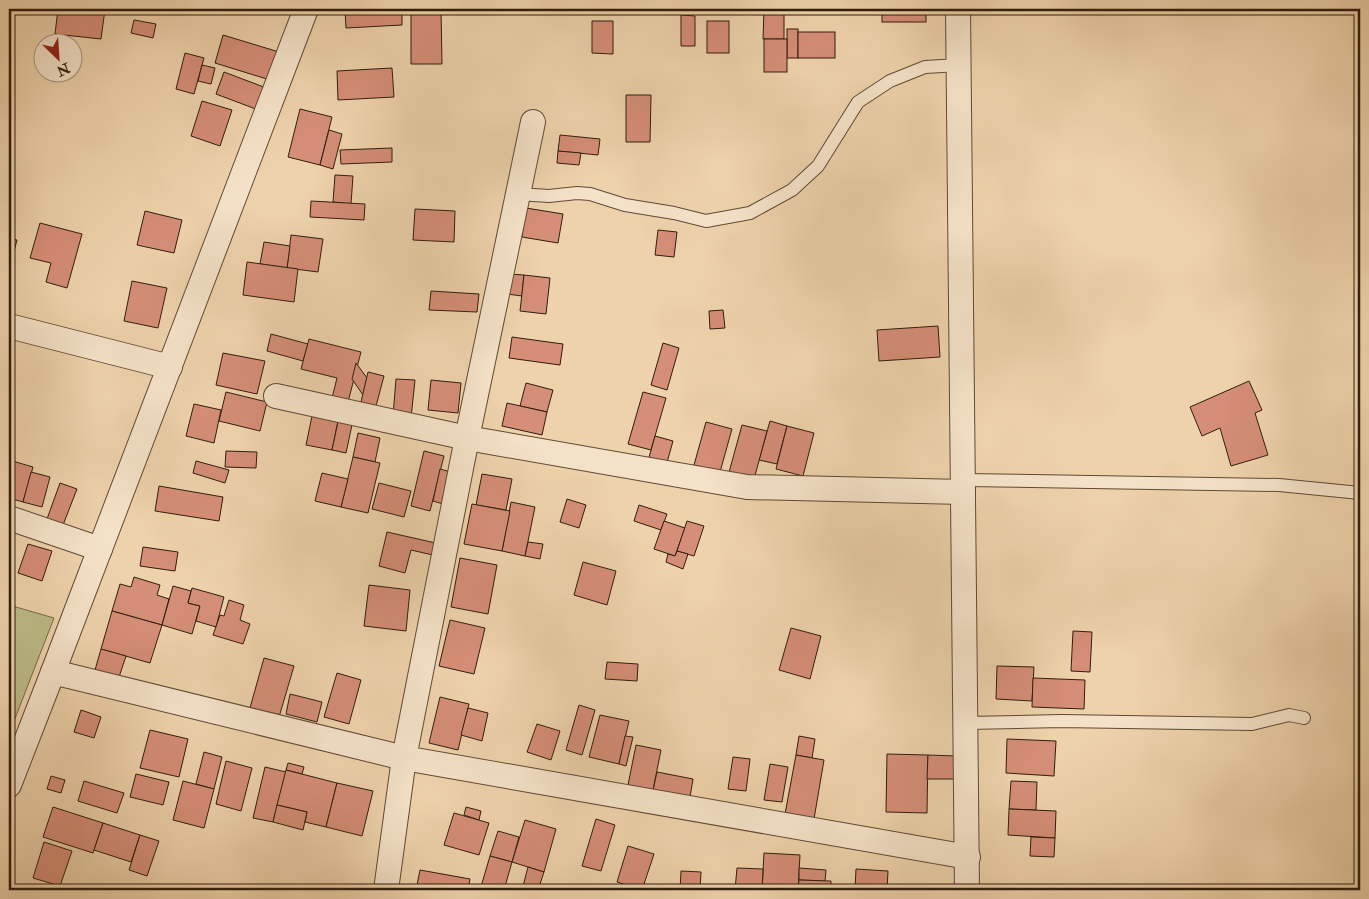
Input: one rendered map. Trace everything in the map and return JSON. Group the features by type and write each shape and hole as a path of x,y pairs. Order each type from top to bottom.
{"street":[{"path":"9,785 54,672 306,9"},
{"path":"958,9 967,890"},
{"path":"386,890 404,758 467,438 533,122"},
{"path":"9,326 170,367"},
{"path":"276,396 467,438 747,487 964,486"},
{"path":"9,518 100,548"},
{"path":"54,672 404,758 968,857"}],"lane":[{"path":"518,194 548,196 577,193 590,194 624,205 674,213 706,221 750,213 792,190 818,166 858,102 890,81 924,67 959,65"},
{"path":"964,486 1279,485 1360,492"},
{"path":"966,723 1062,721 1252,724 1288,715 1304,718"}],"shaded area":[{"path":"9,605 54,618 9,734"}],"building":[{"path":"58,9 105,9 101,39 82,37 82,32 55,32"},
{"path":"345,9 402,9 402,25 346,28"},
{"path":"882,9 926,9 926,22 882,22"},
{"path":"441,10 442,64 411,64 411,11"},
{"path":"764,10 784,10 784,39 763,39"},
{"path":"681,15 695,16 695,46 681,46"},
{"path":"134,20 156,24 153,38 131,33"},
{"path":"592,21 613,21 613,54 592,53"},
{"path":"707,21 729,21 729,53 707,53"},
{"path":"787,29 798,29 798,58 787,58"},
{"path":"798,32 835,32 835,58 798,58"},
{"path":"223,35 279,52 270,80 215,63"},
{"path":"764,39 787,39 787,72 764,72"},
{"path":"185,53 204,58 194,94 176,89"},
{"path":"202,65 215,68 211,84 198,81"},
{"path":"392,68 394,97 338,100 337,71"},
{"path":"224,72 269,89 261,111 216,94"},
{"path":"626,95 651,95 650,142 626,142"},
{"path":"202,101 232,110 220,146 191,136"},
{"path":"300,109 332,117 320,165 288,157"},
{"path":"329,130 342,134 333,169 320,165"},
{"path":"560,135 600,139 598,155 558,151"},
{"path":"392,148 392,162 341,164 340,150"},
{"path":"558,151 581,153 579,165 557,163"},
{"path":"335,175 353,176 351,204 333,202"},
{"path":"311,201 365,204 364,220 310,217"},
{"path":"526,208 563,214 558,243 522,237"},
{"path":"415,209 455,211 454,242 413,240"},
{"path":"145,211 182,220 174,253 137,245"},
{"path":"40,223 82,234 67,288 46,282 51,263 30,258"},
{"path":"658,230 677,232 674,257 655,255"},
{"path":"291,235 323,239 318,272 287,268"},
{"path":"9,238 17,240 9,271"},
{"path":"264,242 290,246 287,268 260,264"},
{"path":"247,262 298,269 294,302 243,295"},
{"path":"509,274 524,275 522,296 507,294"},
{"path":"524,275 550,278 546,314 520,311"},
{"path":"132,281 167,288 158,328 124,321"},
{"path":"431,291 479,294 477,312 429,310"},
{"path":"723,310 725,328 710,329 709,311"},
{"path":"938,326 940,357 879,361 877,330"},
{"path":"271,334 308,344 303,361 267,351"},
{"path":"512,337 563,344 560,365 509,358"},
{"path":"309,339 361,352 348,402 332,398 337,378 301,369"},
{"path":"663,343 679,348 667,390 651,385"},
{"path":"223,353 265,361 257,394 216,385"},
{"path":"356,363 367,378 363,395 352,379"},
{"path":"368,372 384,376 376,406 361,402"},
{"path":"396,379 415,380 411,418 393,416"},
{"path":"431,380 461,383 458,413 428,410"},
{"path":"1249,381 1262,410 1255,413 1268,455 1231,466 1220,428 1202,436 1190,407"},
{"path":"526,383 553,390 547,412 520,406"},
{"path":"226,392 267,402 260,431 219,421"},
{"path":"643,392 666,398 651,450 628,444"},
{"path":"507,403 547,412 542,435 502,426"},
{"path":"194,404 221,410 214,443 186,436"},
{"path":"312,416 338,421 332,450 306,445"},
{"path":"339,417 353,420 346,453 332,450"},
{"path":"770,421 787,426 777,464 759,460"},
{"path":"706,422 732,429 720,472 694,465"},
{"path":"742,425 767,431 753,483 728,476"},
{"path":"787,426 814,433 803,476 776,469"},
{"path":"358,433 380,438 375,462 353,457"},
{"path":"655,436 673,441 666,466 648,461"},
{"path":"226,451 257,452 256,468 225,467"},
{"path":"424,451 444,456 430,511 411,506"},
{"path":"353,457 380,463 368,513 341,507"},
{"path":"9,460 33,467 23,502 9,498"},
{"path":"196,461 229,470 225,483 193,473"},
{"path":"440,469 451,472 443,504 433,501"},
{"path":"31,472 50,477 42,507 23,502"},
{"path":"322,473 348,479 341,507 315,501"},
{"path":"482,474 512,479 506,510 476,505"},
{"path":"60,483 77,489 63,525 47,519"},
{"path":"379,483 411,491 404,517 372,509"},
{"path":"159,486 223,497 219,521 155,511"},
{"path":"567,499 586,505 579,528 560,522"},
{"path":"511,502 535,507 525,556 502,551"},
{"path":"472,504 510,511 502,551 464,544"},
{"path":"639,505 667,514 661,530 634,521"},
{"path":"664,521 685,528 675,556 654,549"},
{"path":"687,521 704,526 694,556 677,551"},
{"path":"387,532 440,544 437,556 411,550 405,573 379,566"},
{"path":"528,542 543,544 540,559 525,556"},
{"path":"28,544 52,551 42,581 18,573"},
{"path":"143,547 178,552 175,571 140,566"},
{"path":"677,551 688,554 683,569 666,562 668,554 675,556"},
{"path":"460,558 497,565 488,614 451,607"},
{"path":"583,562 616,571 607,605 574,595"},
{"path":"134,577 160,585 157,595 169,599 162,625 112,611 120,584 131,587"},
{"path":"369,585 410,590 406,631 364,626"},
{"path":"173,586 191,591 188,603 200,606 192,634 162,625"},
{"path":"192,588 224,597 216,627 196,621 200,606 188,603"},
{"path":"229,600 244,605 240,620 250,624 243,644 213,635 220,615 224,616"},
{"path":"112,611 162,625 150,663 101,649"},
{"path":"450,620 485,628 474,674 439,666"},
{"path":"791,628 821,636 810,679 779,670"},
{"path":"1073,631 1092,632 1090,672 1071,671"},
{"path":"101,649 126,656 119,677 95,670"},
{"path":"264,658 294,666 277,724 248,715"},
{"path":"607,662 638,664 637,681 605,679"},
{"path":"997,666 1034,667 1032,701 996,699"},
{"path":"337,673 361,680 349,724 324,717"},
{"path":"1033,678 1085,680 1084,709 1032,707"},
{"path":"290,694 322,702 317,722 286,714"},
{"path":"440,697 469,704 458,750 429,743"},
{"path":"579,705 595,710 582,755 566,750"},
{"path":"468,708 488,713 482,741 461,735"},
{"path":"81,710 101,717 94,738 74,732"},
{"path":"600,715 629,721 619,764 589,757"},
{"path":"537,724 560,731 551,760 527,752"},
{"path":"150,730 188,739 179,777 140,768"},
{"path":"625,736 633,737 626,766 619,764"},
{"path":"799,736 815,739 812,758 796,755"},
{"path":"1007,739 1056,741 1054,776 1006,773"},
{"path":"636,745 661,750 652,795 627,790"},
{"path":"204,752 222,757 214,789 196,784"},
{"path":"887,754 928,755 927,813 886,812"},
{"path":"796,755 824,760 814,819 785,814"},
{"path":"928,755 956,756 956,779 927,779"},
{"path":"733,757 750,759 746,791 728,789"},
{"path":"226,761 252,768 241,811 216,804"},
{"path":"288,763 304,767 302,774 286,770"},
{"path":"770,764 788,767 782,802 764,800"},
{"path":"265,767 286,772 273,822 253,818"},
{"path":"286,770 337,783 326,827 305,822 307,812 277,805"},
{"path":"657,772 693,779 689,803 652,795"},
{"path":"136,774 169,782 163,805 130,797"},
{"path":"51,776 65,780 61,793 47,789"},
{"path":"84,781 124,793 117,813 78,801"},
{"path":"183,781 214,789 204,828 173,820"},
{"path":"1011,781 1037,782 1036,810 1009,809"},
{"path":"337,783 373,791 362,836 326,827"},
{"path":"277,805 307,812 303,830 273,822"},
{"path":"53,807 103,823 93,853 43,837"},
{"path":"466,807 481,811 479,820 464,815"},
{"path":"1009,809 1056,811 1055,838 1008,835"},
{"path":"454,813 489,823 479,855 444,845"},
{"path":"596,819 615,825 601,871 582,866"},
{"path":"525,820 556,829 544,872 512,862"},
{"path":"103,823 140,835 131,862 94,850"},
{"path":"498,831 519,837 512,862 490,856"},
{"path":"140,835 159,841 147,876 129,870"},
{"path":"1031,837 1055,838 1054,857 1030,856"},
{"path":"44,842 72,851 60,886 33,878"},
{"path":"628,846 654,854 642,890 617,882"},
{"path":"764,853 800,855 798,890 762,890"},
{"path":"490,856 512,862 504,890 480,890"},
{"path":"528,867 544,872 538,890 522,890"},
{"path":"737,868 763,869 762,890 735,890"},
{"path":"799,868 826,870 825,881 799,880"},
{"path":"856,869 888,871 887,890 855,890"},
{"path":"420,870 470,879 468,890 416,890"},
{"path":"681,871 701,872 700,890 680,890"},
{"path":"799,880 831,881 831,890 798,890"},
{"path":"1015,885 1048,887 1048,890 1014,890"}]}
